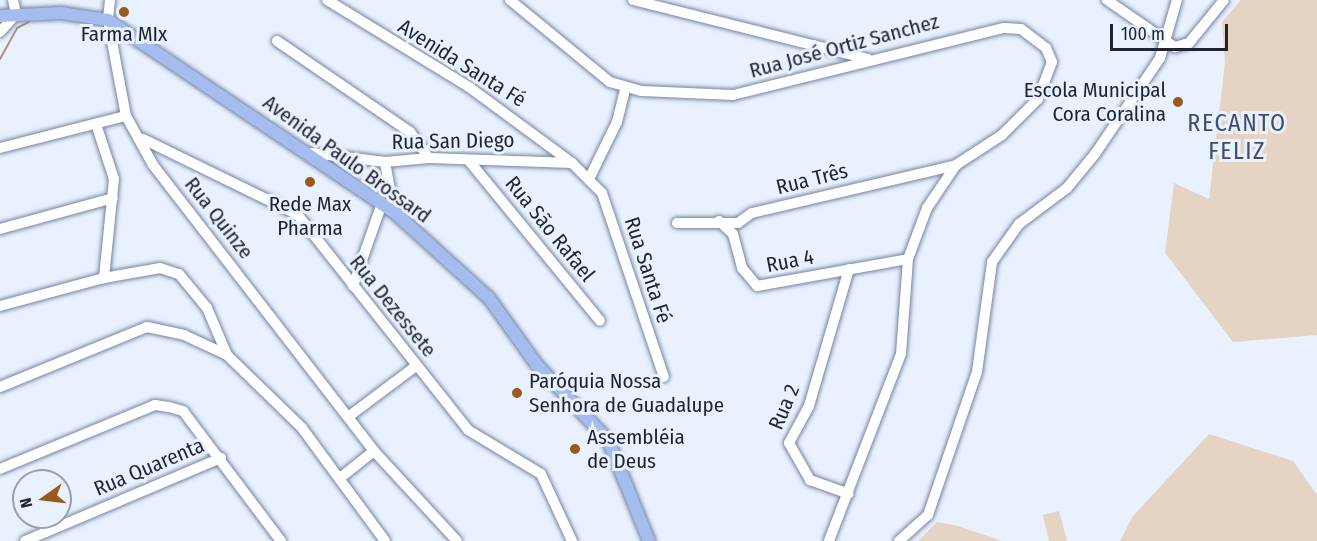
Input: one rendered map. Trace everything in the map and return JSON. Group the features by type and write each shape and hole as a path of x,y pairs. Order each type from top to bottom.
{"main road":[{"name":"Avenida Paulo Brossard","path":"0,16 16,14 108,20 312,153 394,212 489,298 537,365 608,440 649,541"}],"street":[{"path":"0,32 16,14 13,0"},
{"name":"Rua Quinze","path":"110,0 108,20 126,116 143,139 153,165 374,451 457,541"},
{"name":"Avenida Santa Fé","path":"327,0 469,87 572,164"},
{"path":"633,0 869,60"},
{"path":"1107,0 1166,44 1189,43 1224,0"},
{"path":"899,541 928,515 977,372 992,262 1019,224 1082,173 1149,77 1166,44 1177,0"},
{"path":"514,1 625,89 617,122 590,177 572,164"},
{"name":"Rua José Ortiz Sanchez","path":"625,89 733,95 1004,28 1021,30 1046,48 1052,62 1038,99 1002,135 956,165 927,208 908,259 901,354 849,494 828,541"},
{"path":"277,41 410,132 429,158"},
{"path":"0,148 126,116"},
{"path":"96,124 110,162 113,198 104,278"},
{"name":"Rua Dezessete","path":"143,139 297,214 468,430 541,474 572,541"},
{"name":"Rua San Diego","path":"312,153 385,162 429,158 470,162 572,164"},
{"path":"153,165 178,155"},
{"path":"385,162 394,212"},
{"name":"Rua São Rafael","path":"470,162 600,321"},
{"name":"Rua Três","path":"678,224 718,221 738,223 752,213 956,165"},
{"name":"Rua Santa Fé","path":"590,177 602,192 664,377"},
{"path":"0,229 113,198"},
{"path":"353,286 357,262 382,203"},
{"name":"Rua 4","path":"718,221 733,234 742,268 757,286 908,259"},
{"path":"338,268 357,262"},
{"path":"0,306 104,278 160,268 179,274 207,308 227,355"},
{"name":"Rua 2","path":"849,268 809,406 789,443 810,480 849,494"},
{"path":"0,387 147,327 184,335 227,355 302,428 385,541"},
{"path":"348,417 416,366"},
{"path":"0,469 155,405 183,411 221,458 281,541"},
{"path":"340,478 374,451"},
{"name":"Rua Quarenta","path":"26,541 221,458"}],"shaded area":[{"path":"1241,0 1317,0 1317,335 1233,342 1165,253 1174,183 1209,199 1225,62 1222,22"},
{"path":"1209,434 1293,461 1317,495 1317,541 1120,541 1133,516"},
{"path":"1059,511 1067,541 1049,541 1043,515"},
{"path":"937,522 954,525 1003,541 918,541"}],"waterway":[{"path":"0,59 17,28 29,22"}],"place":[{"name":"Farma MIx","path":"124,12"},
{"name":"Escola Municipal Cora Coralina","path":"1178,102"},
{"name":"Rede Max Pharma","path":"310,182"},
{"name":"Paróquia Nossa Senhora de Guadalupe","path":"517,393"},
{"name":"Assembléia de Deus","path":"575,449"}],"district":[{"name":"RECANTO FELIZ","path":"1237,138"}]}
